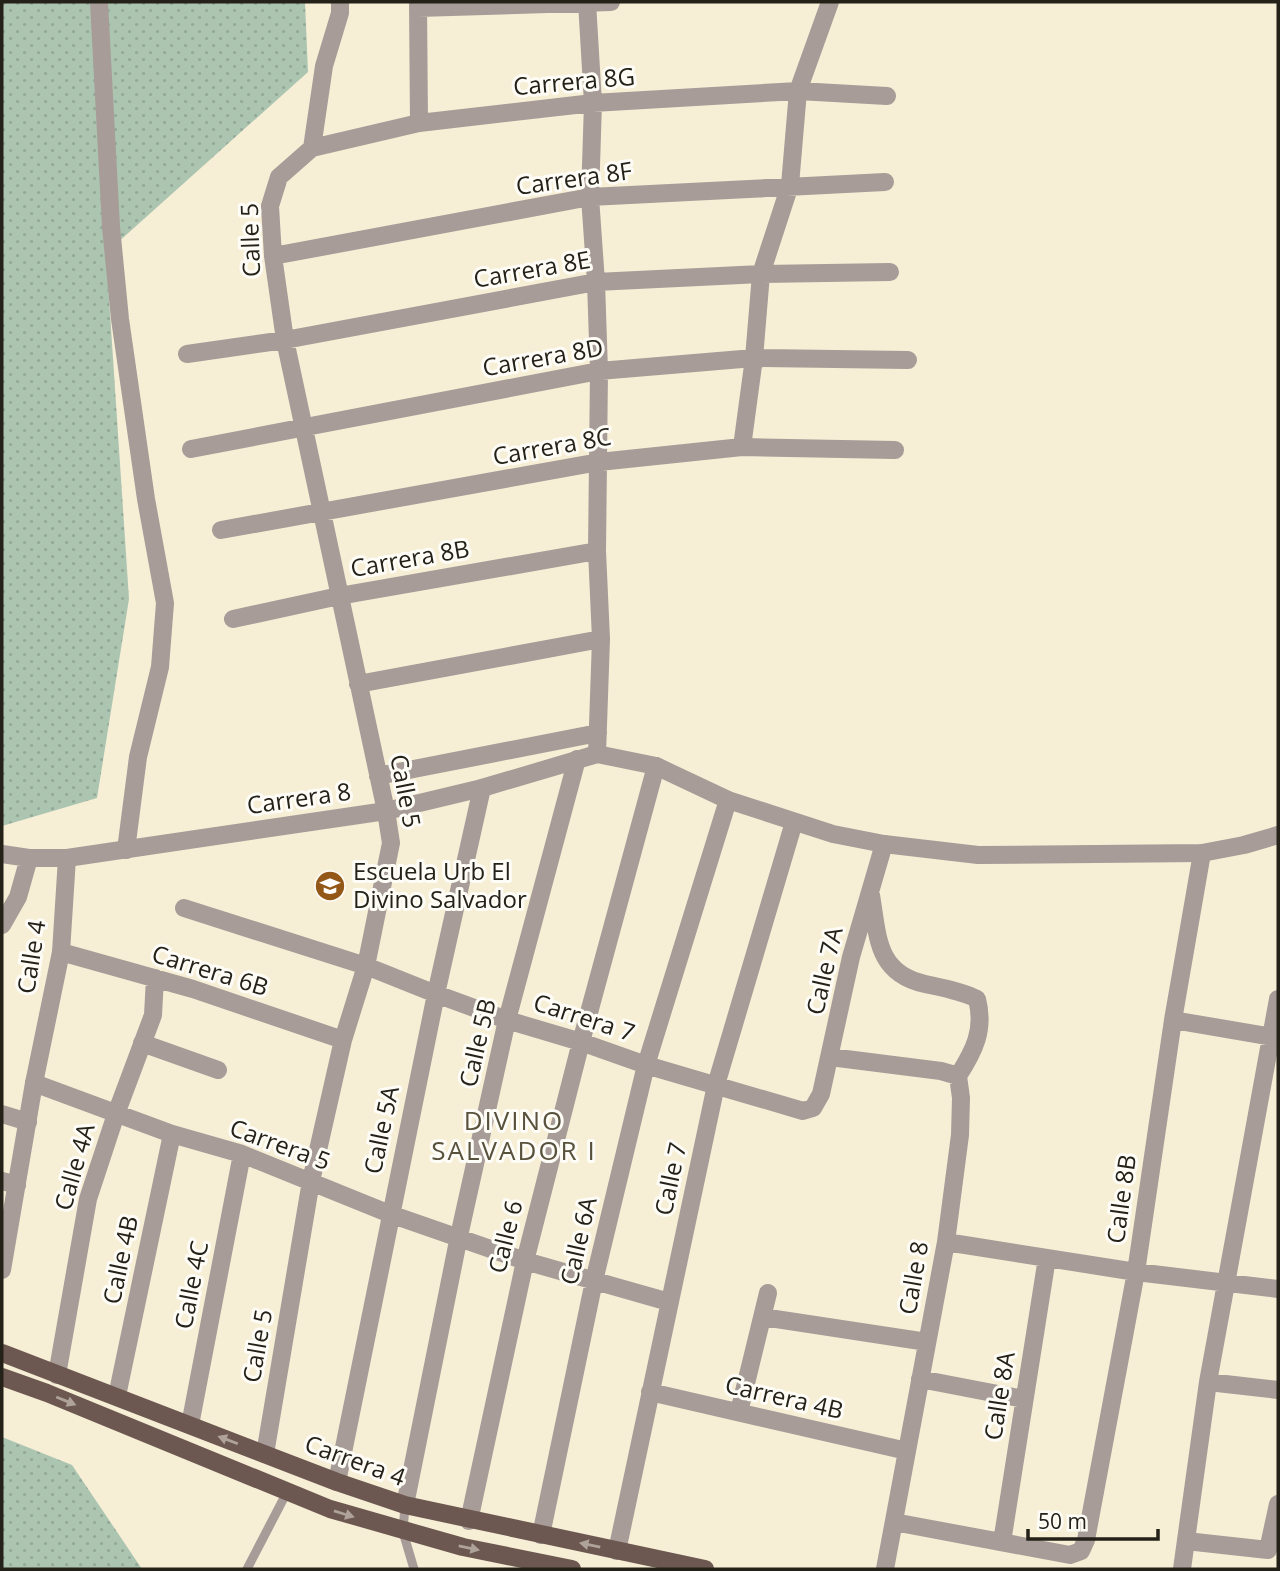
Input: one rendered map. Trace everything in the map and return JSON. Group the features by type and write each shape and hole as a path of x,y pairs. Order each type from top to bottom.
{"main road":[{"name":"Carrera 4","path":"2,1353 337,1482 405,1505 705,1569"},
{"name":"Carrera 4","path":"2,1377 330,1509 463,1547 572,1569"}],"street":[{"path":"99,2 111,227 120,319 146,499 165,603 160,667 138,757 126,850"},
{"path":"312,148 324,66 341,13 340,2"},
{"path":"419,123 418,5 611,2"},
{"path":"742,447 754,358 761,274 790,185 798,91 830,2"},
{"path":"587,3 593,103 590,197 599,371 597,551 601,639 597,754 656,766 728,800 833,834 884,844 978,855 1202,853 1278,835"},
{"name":"Carrera 8G","path":"279,177 312,148 419,123 593,103 798,91 887,96"},
{"name":"Calle 5","path":"265,1454 311,1181 343,1040 366,966 391,843 285,340 273,256 270,206 279,177"},
{"name":"Carrera 8F","path":"273,256 590,197 885,181"},
{"name":"Carrera 8E","path":"187,354 285,340 596,282 761,274 890,272"},
{"name":"Carrera 8D","path":"191,449 599,371 754,358 908,360"},
{"name":"Carrera 8C","path":"221,530 599,462 742,447 895,450"},
{"name":"Carrera 8B","path":"233,619 340,596 597,551"},
{"path":"358,684 601,639"},
{"path":"378,776 598,733"},
{"name":"Carrera 8","path":"2,854 29,858 67,858 386,811 482,788 597,754"},
{"name":"Calle 5B","path":"405,1505 459,1236 508,1020 577,759"},
{"name":"Calle 6","path":"470,1521 525,1261 656,766"},
{"name":"Calle 5A","path":"337,1482 390,1214 482,788"},
{"name":"Calle 6A","path":"541,1535 594,1281 646,1065 728,800"},
{"name":"Calle 7","path":"617,1551 716,1085 794,822"},
{"name":"Calle 7A","path":"813,1108 821,1094 851,957 884,844"},
{"name":"Calle 8B","path":"1002,1542 1070,1555 1081,1551 1086,1540 1136,1272 1173,1020 1202,853"},
{"path":"2,925 18,897 29,858"},
{"name":"Calle 4","path":"2,1263 9,1183 28,1122 61,952 67,858"},
{"path":"830,1057 941,1071 958,1076 974,1049 982,1016 977,999 965,993 918,982 894,971 881,952 870,890"},
{"name":"Carrera 7","path":"184,908 366,966 508,1020 646,1065 803,1111 813,1108"},
{"name":"Carrera 6B","path":"61,952 155,978 343,1040"},
{"name":"Calle 4A","path":"57,1375 88,1199 153,1015 155,978"},
{"path":"1182,1569 1208,1382 1274,1038 1278,999"},
{"path":"1173,1020 1274,1038"},
{"path":"142,1043 218,1070"},
{"name":"Calle 8","path":"885,1569 946,1242 960,1135 961,1098 958,1076"},
{"name":"Carrera 5","path":"34,1083 116,1114 242,1154 390,1214 525,1261 668,1302"},
{"path":"2,1114 28,1122"},
{"name":"Calle 4B","path":"117,1396 172,1133"},
{"name":"Calle 4C","path":"190,1426 242,1154"},
{"path":"946,1242 1136,1272 1278,1289"},
{"name":"Calle 8A","path":"1002,1542 1047,1258"},
{"path":"739,1412 768,1293"},
{"path":"762,1317 927,1342"},
{"path":"920,1379 1024,1399"},
{"path":"1208,1382 1278,1390"},
{"name":"Carrera 4B","path":"650,1392 906,1451"},
{"path":"1186,1541 1268,1550 1278,1504"},
{"path":"894,1522 1002,1542"}],"lane":[{"path":"247,1569 287,1492"},
{"path":"405,1505 403,1532 414,1569"}],"green space":[{"path":"2,2 305,2 308,72 106,253 129,599 97,798 2,826"},
{"path":"2,1437 72,1465 142,1569 2,1569"}],"place":[{"name":"Escuela Urb El Divino Salvador","path":"330,886"}],"district":[{"name":"DIVINO SALVADOR I","path":"514,1136"}]}
